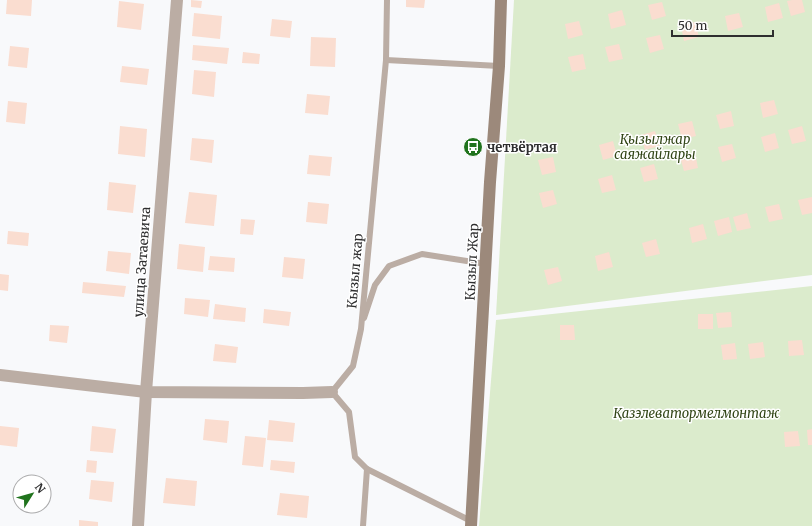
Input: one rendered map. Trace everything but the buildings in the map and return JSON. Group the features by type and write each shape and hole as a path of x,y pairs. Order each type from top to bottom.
{"main road":[{"name":"Кызыл Жар","path":"471,524 499,66 501,0"}],"street":[{"name":"улица Затаевича","path":"138,526 146,392 177,0"},
{"path":"0,375 146,392 332,392"}],"lane":[{"name":"Кызыл жар","path":"332,392 353,366 361,329 386,60 388,0"},
{"path":"386,60 499,66"},
{"path":"361,329 375,285 389,266 422,254 486,264"},
{"path":"332,392 348,412 355,457 368,469 471,524"},
{"path":"363,526 368,469"}],"green space":[{"name":"Қызылжар саяжайлары","path":"514,0 812,0 812,275 496,315"},
{"name":"Қазэлеватормелмонтаж","path":"812,286 812,526 479,526 496,320"}],"place":[{"name":"четвёртая","path":"473,147"}]}
